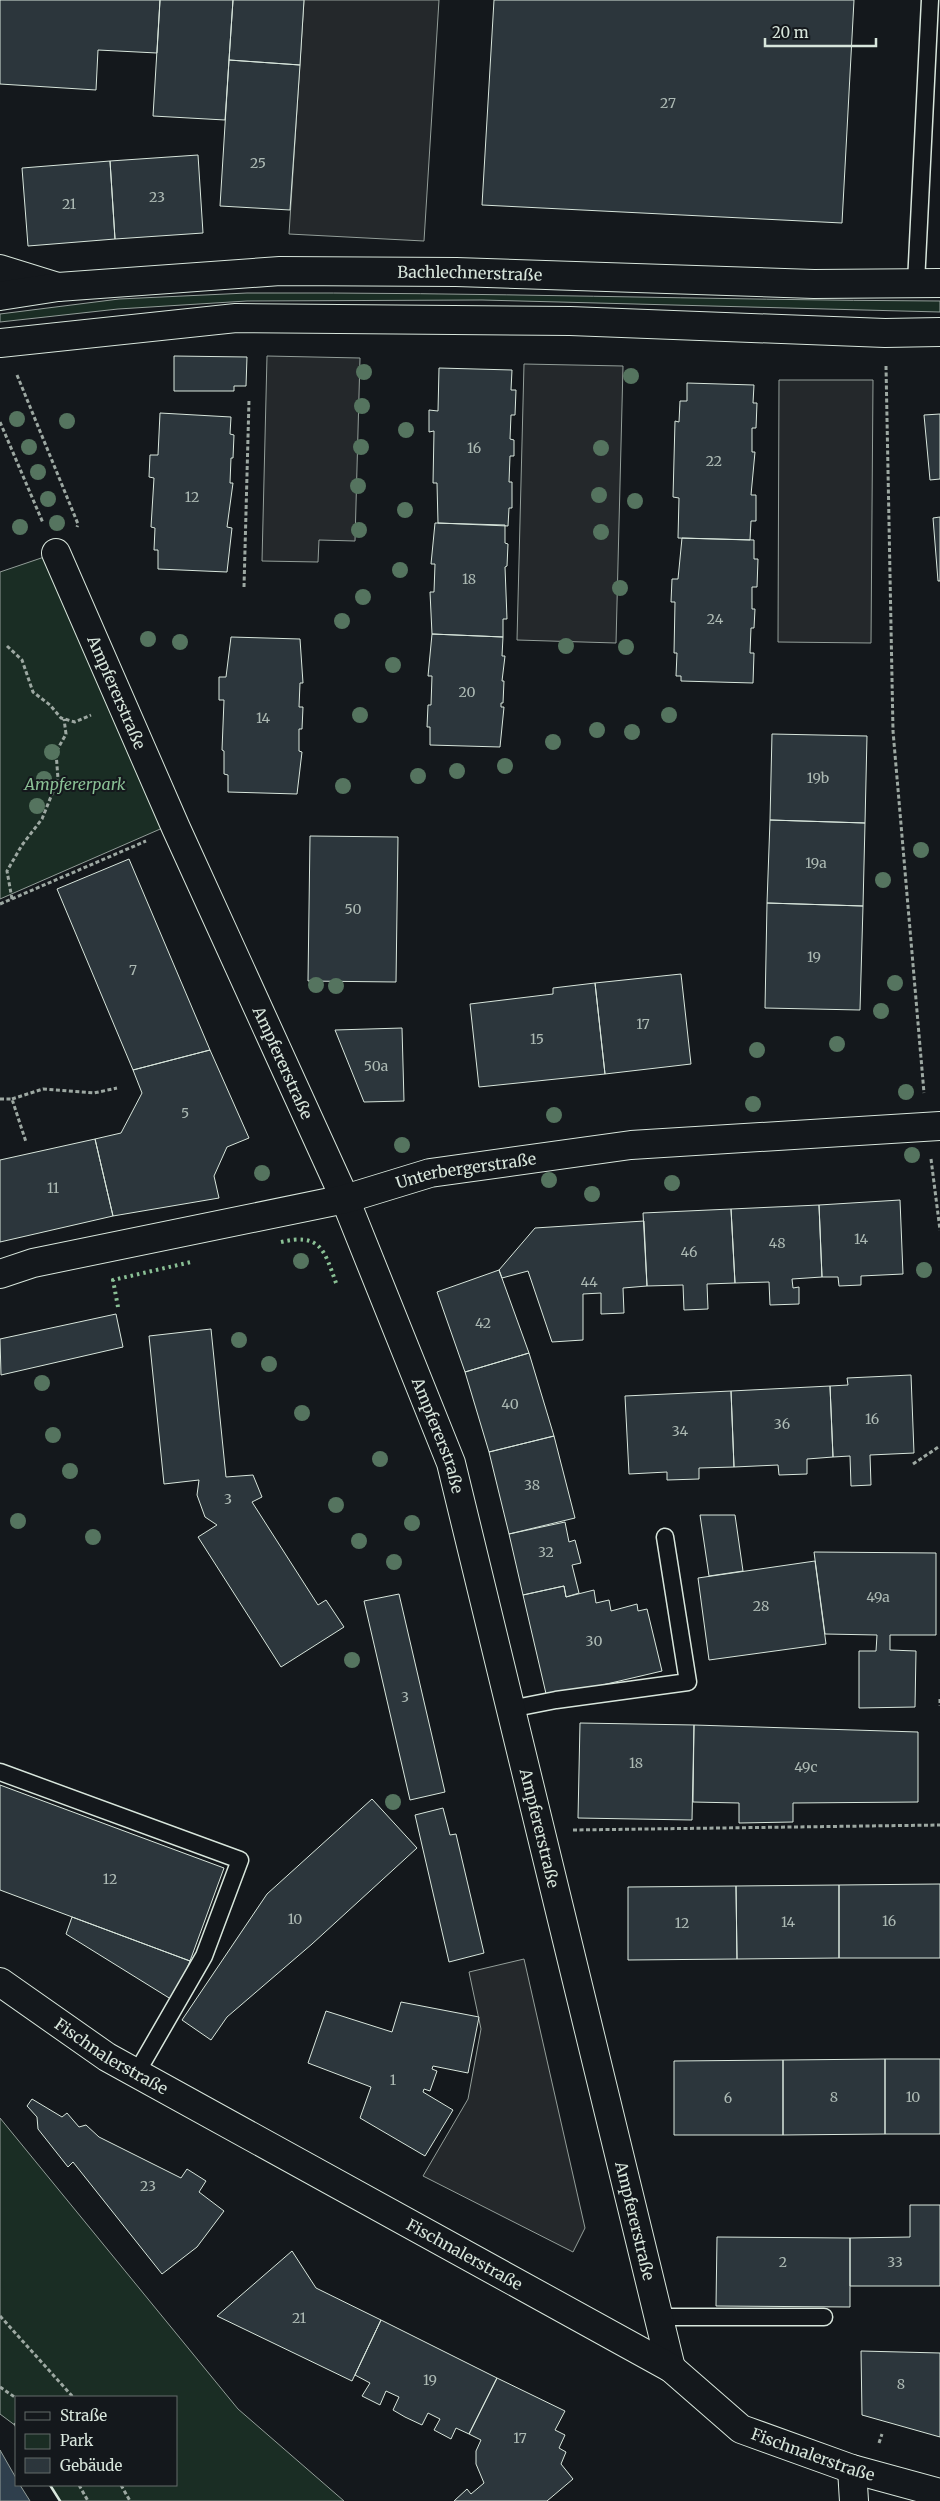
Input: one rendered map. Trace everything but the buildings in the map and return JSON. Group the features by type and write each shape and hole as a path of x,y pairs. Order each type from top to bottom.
{"street":[{"path":"0,269 58,287"},
{"name":"Bachlechnerstraße","path":"0,296 58,287 280,270 466,272 814,284 928,283"},
{"path":"2,343 236,318 570,321 885,332 940,332"},
{"name":"Ampfererstraße","path":"56,553 176,828 345,1199 451,1464 671,2368"},
{"name":"Unterbergerstraße","path":"0,1274 33,1263 345,1199 430,1174 631,1145 933,1126"},
{"name":"Fischnalerstraße","path":"0,1982 107,2057 136,2074 671,2368 740,2429 852,2469 940,2493"},
{"path":"852,2469 854,2501"}],"lane":[{"path":"928,283 930,0"},
{"path":"510,1710 556,1700 688,1682 666,1537"},
{"path":"0,1772 240,1860 204,1956 136,2074"},
{"path":"659,2316 824,2317"}],"path":[{"path":"885,332 893,731 933,1126 940,1230"},
{"path":"0,422 56,553 72,543 78,524 2,343"},
{"path":"244,587 249,400"},
{"path":"6,646 22,660 33,692 64,719 75,722 122,703"},
{"path":"12,899 7,871 22,845 42,819 58,779 56,752 66,734 64,719"},
{"path":"0,904 176,828"},
{"path":"0,1099 12,1099 43,1089 94,1094 117,1088"},
{"path":"12,1099 26,1142"},
{"path":"913,1464 940,1446"},
{"path":"940,1699 940,1706"},
{"path":"542,1837 580,1828 940,1825"},
{"path":"0,2316 72,2396"},
{"path":"0,2386 15,2397"},
{"path":"80,2486 88,2501"},
{"path":"122,2486 130,2501"}],"green space":[{"path":"247,293 940,301 940,312 482,300 247,301 118,309 0,322 0,314 119,299"},
{"name":"Ampfererpark","path":"56,553 174,823 0,899 0,572"},
{"path":"0,2118 238,2409 344,2501 60,2501 51,2486 178,2486 178,2396 15,2396 15,2425 0,2414"}],"shaded area":[{"path":"304,0 439,0 424,241 289,234"},
{"path":"267,356 360,358 355,541 319,540 318,562 262,561"},
{"path":"524,364 623,366 616,643 517,640"},
{"path":"779,380 873,380 871,643 778,642"},
{"path":"524,1959 585,2228 573,2252 423,2176 468,2099 481,2029 469,1972"}],"water":[{"path":"0,2450 15,2476 15,2486 21,2486 30,2501 0,2501"}],"hedge":[{"path":"281,1242 304,1240 319,1246 328,1261 336,1283"},
{"path":"118,1307 113,1280 191,1262"}],"wall":[{"path":"51,2486 60,2501"}]}
